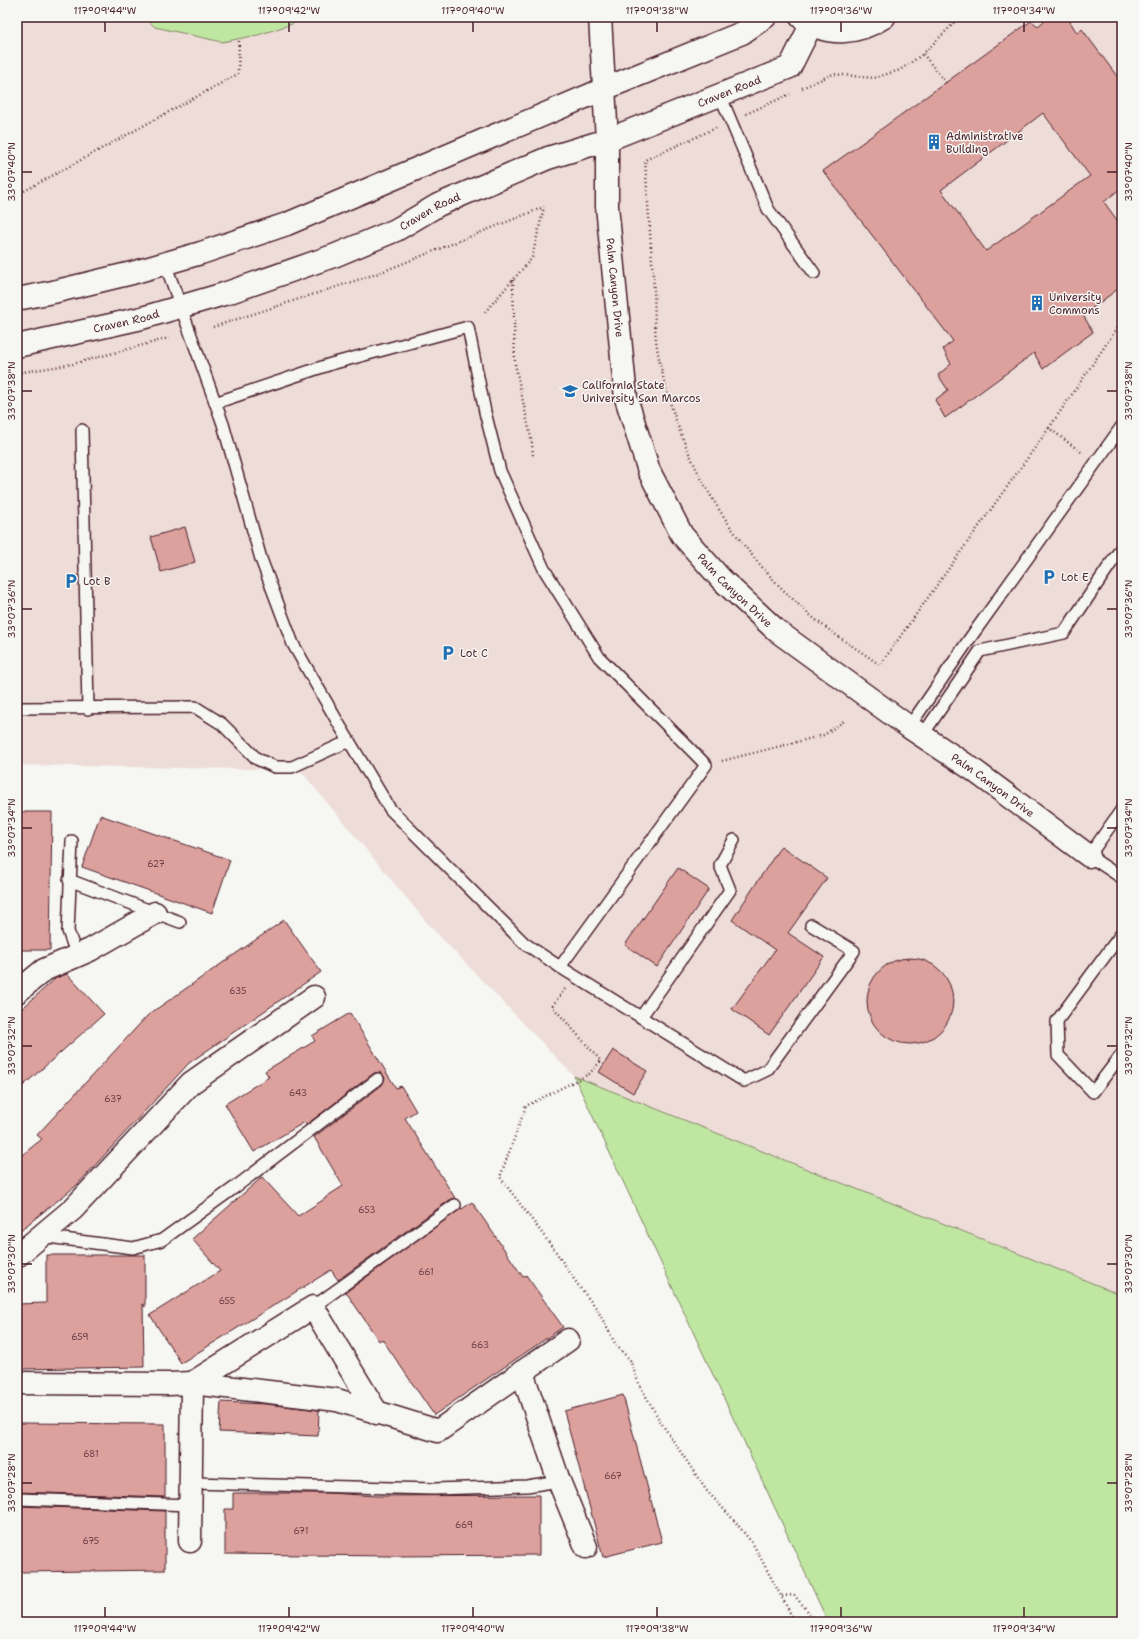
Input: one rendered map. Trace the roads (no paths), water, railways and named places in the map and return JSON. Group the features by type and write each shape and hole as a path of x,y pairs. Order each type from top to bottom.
{"street":[{"name":"Palm Canyon Drive","path":"600,17 607,140 607,206 626,398 649,471 682,535 721,579 777,631 916,731 972,769 1089,856"},
{"path":"17,299 53,292 165,263 287,224 604,89 742,33 765,17"},
{"path":"806,21 841,33 871,26 884,17"},
{"name":"Craven Road","path":"17,346 142,318 182,307 336,256 396,230 438,205 453,198 548,158 607,140 790,67 806,21"},
{"path":"17,992 44,970 90,950 155,913"},
{"path":"17,1256 73,1209 191,1083 314,997"},
{"path":"192,1383 313,1306 377,1414"},
{"path":"17,1383 192,1383 337,1400 377,1414 438,1431 568,1340"},
{"path":"522,1372 559,1481 586,1547"},
{"path":"190,1541 192,1383"}],"lane":[{"path":"720,95 768,210 814,273"},
{"path":"165,263 182,307 215,403 261,559 293,644 349,742 390,809 524,943 560,967 744,1081 767,1070 854,951 811,925"},
{"path":"215,403 332,364 468,327 485,412 500,471 544,569 599,657 706,766 560,967"},
{"path":"916,731 968,641 1122,426"},
{"path":"82,430 88,709"},
{"path":"916,731 980,651 1064,633 1122,548"},
{"path":"17,708 88,709 196,707 222,724 257,759 275,767 292,767 349,742"},
{"path":"1089,856 1122,809"},
{"path":"641,1017 730,890 720,865 734,840"},
{"path":"72,841 69,880 68,931 77,956"},
{"name":"Palm Canyon Drive","path":"1089,856 1122,878"},
{"path":"69,880 180,922"},
{"path":"1122,933 1057,1021 1058,1055 1093,1092 1122,1054"},
{"path":"40,1236 133,1248 162,1240 234,1188 378,1079"},
{"path":"313,1306 455,1206"},
{"path":"191,1483 434,1489 527,1486 559,1481"},
{"path":"18,1499 190,1505"}],"place":[{"name":"Administrative Building","path":"934,142"},
{"name":"University Commons","path":"1037,303"},
{"name":"California State University San Marcos","path":"570,391"},
{"name":"Lot E","path":"1049,577"},
{"name":"Lot B","path":"71,581"},
{"name":"Lot C","path":"448,653"}]}
